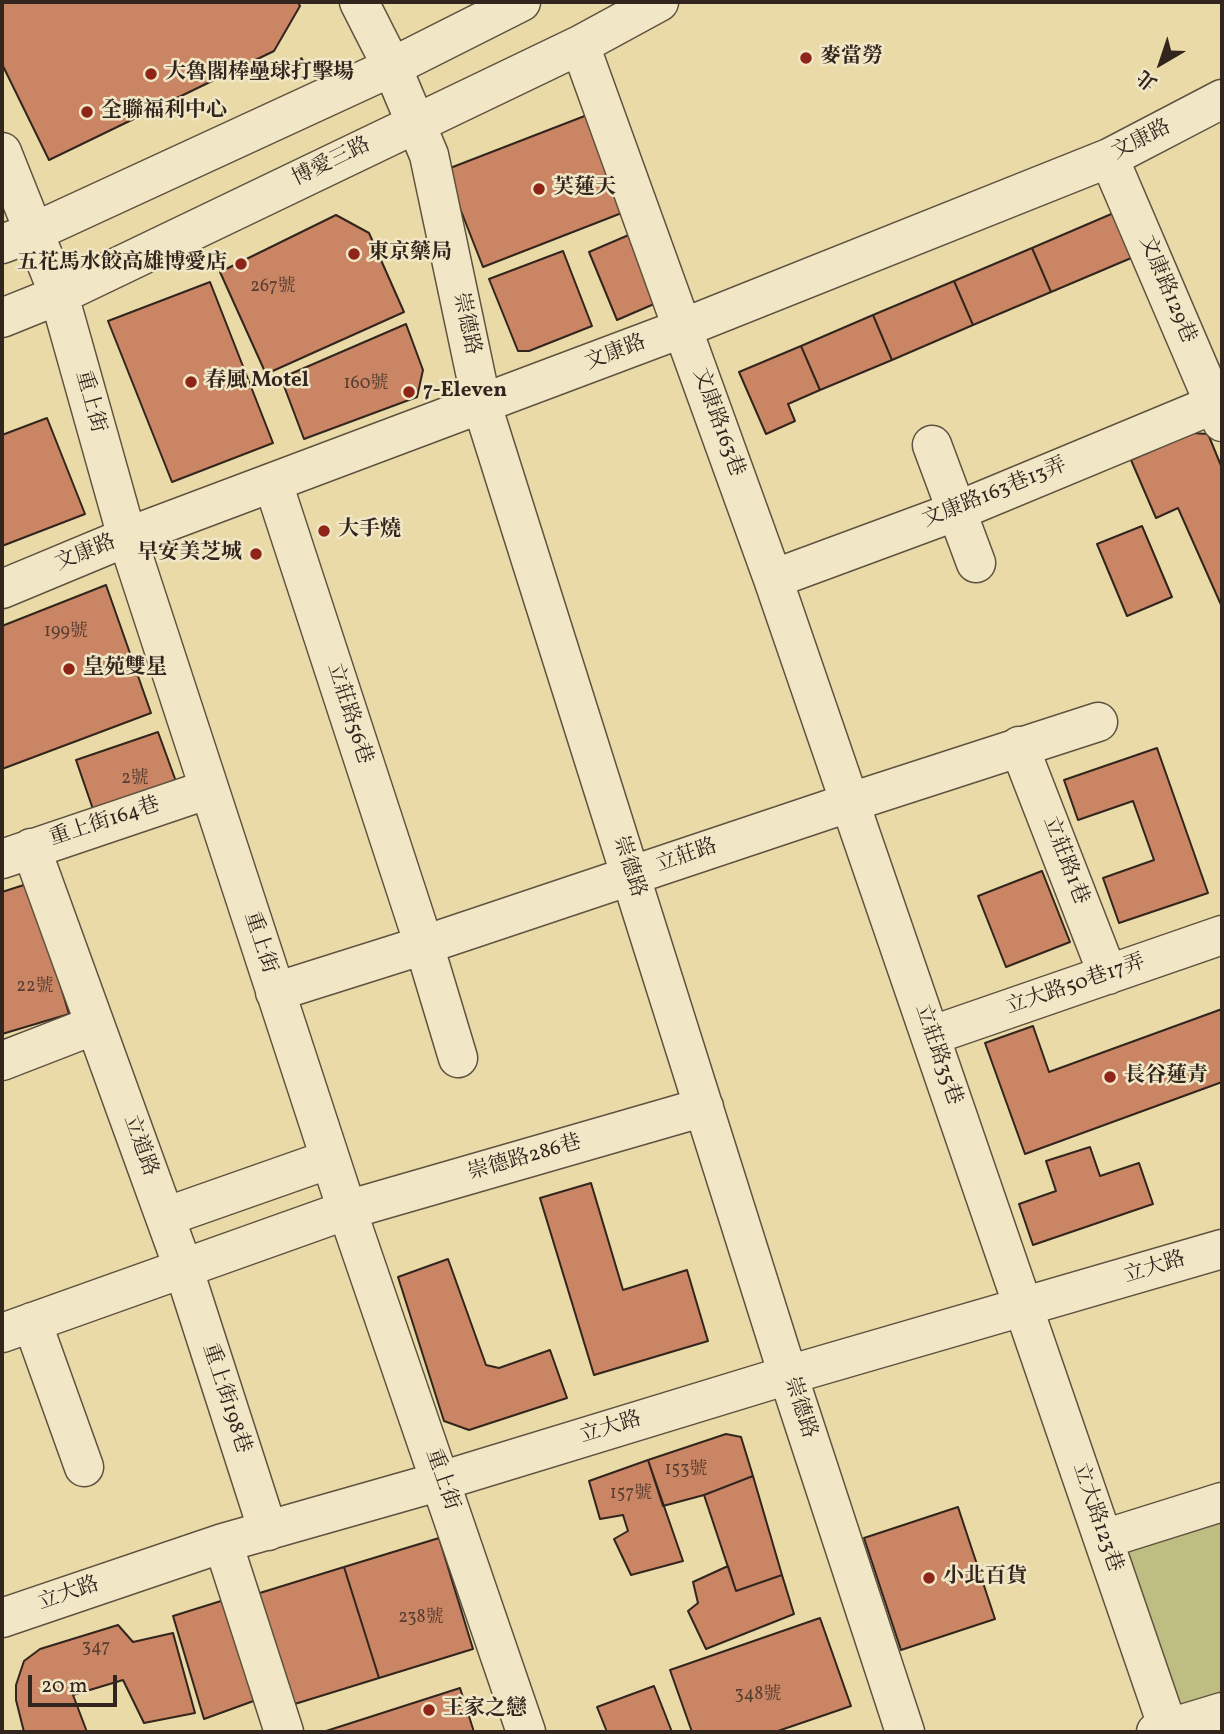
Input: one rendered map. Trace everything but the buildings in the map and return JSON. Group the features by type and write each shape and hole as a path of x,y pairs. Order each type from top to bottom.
{"street":[{"name":"崇德路","path":"359,2 393,67 429,155 482,405 788,1375 905,1732"},
{"path":"18,238 393,67 521,2"},
{"name":"博愛三路","path":"2,318 60,295 580,45 659,2"},
{"name":"文康路163巷","path":"580,45 773,579 850,802"},
{"name":"文康路","path":"2,589 127,537 682,328 1109,158 1222,99"},
{"name":"重上街","path":"2,152 18,238 60,295 127,537 346,1210 526,1732"},
{"name":"文康路129巷","path":"1109,158 1220,409"},
{"name":"文康路163巷13弄","path":"773,579 1220,409"},
{"path":"932,445 976,563"},
{"name":"立莊路56巷","path":"273,483 424,945 458,1058"},
{"name":"立莊路","path":"275,992 1098,722"},
{"name":"立莊路1巷","path":"1019,746 1108,975"},
{"name":"重上街164巷","path":"17,853 209,789"},
{"name":"立莊路35巷","path":"850,802 1023,1309"},
{"name":"立道路","path":"17,853 95,1025 183,1267"},
{"name":"立大路50巷17弄","path":"930,1036 1222,935"},
{"path":"2,1061 95,1025"},
{"name":"崇德路286巷","path":"17,1328 346,1210 704,1107"},
{"path":"165,1217 330,1159"},
{"name":"立大路","path":"2,1618 223,1543 1222,1249"},
{"name":"重上街198巷","path":"183,1267 268,1531"},
{"name":"立大路123巷","path":"1023,1309 1104,1539 1162,1730"},
{"path":"17,1328 84,1466"},
{"path":"1104,1539 1222,1502"},
{"path":"223,1543 284,1732"},
{"path":"1162,1730 1222,1712"}],"shaded area":[{"path":"1222,1522 1222,1704 1179,1717 1121,1549"}],"place":[{"name":"麥當勞","path":"806,58"},
{"name":"大魯閣棒壘球打擊場","path":"151,74"},
{"name":"全聯福利中心","path":"87,112"},
{"name":"芙蓮天","path":"539,189"},
{"name":"東京藥局","path":"354,254"},
{"name":"五花馬水餃高雄博愛店","path":"241,264"},
{"name":"春風 Motel","path":"191,382"},
{"name":"7-Eleven","path":"409,392"},
{"name":"大手燒","path":"324,531"},
{"name":"早安美芝城","path":"256,554"},
{"name":"皇苑雙星","path":"69,669"},
{"name":"長谷蓮青","path":"1110,1077"},
{"name":"小北百貨","path":"929,1578"},
{"name":"王家之戀","path":"429,1710"}]}
